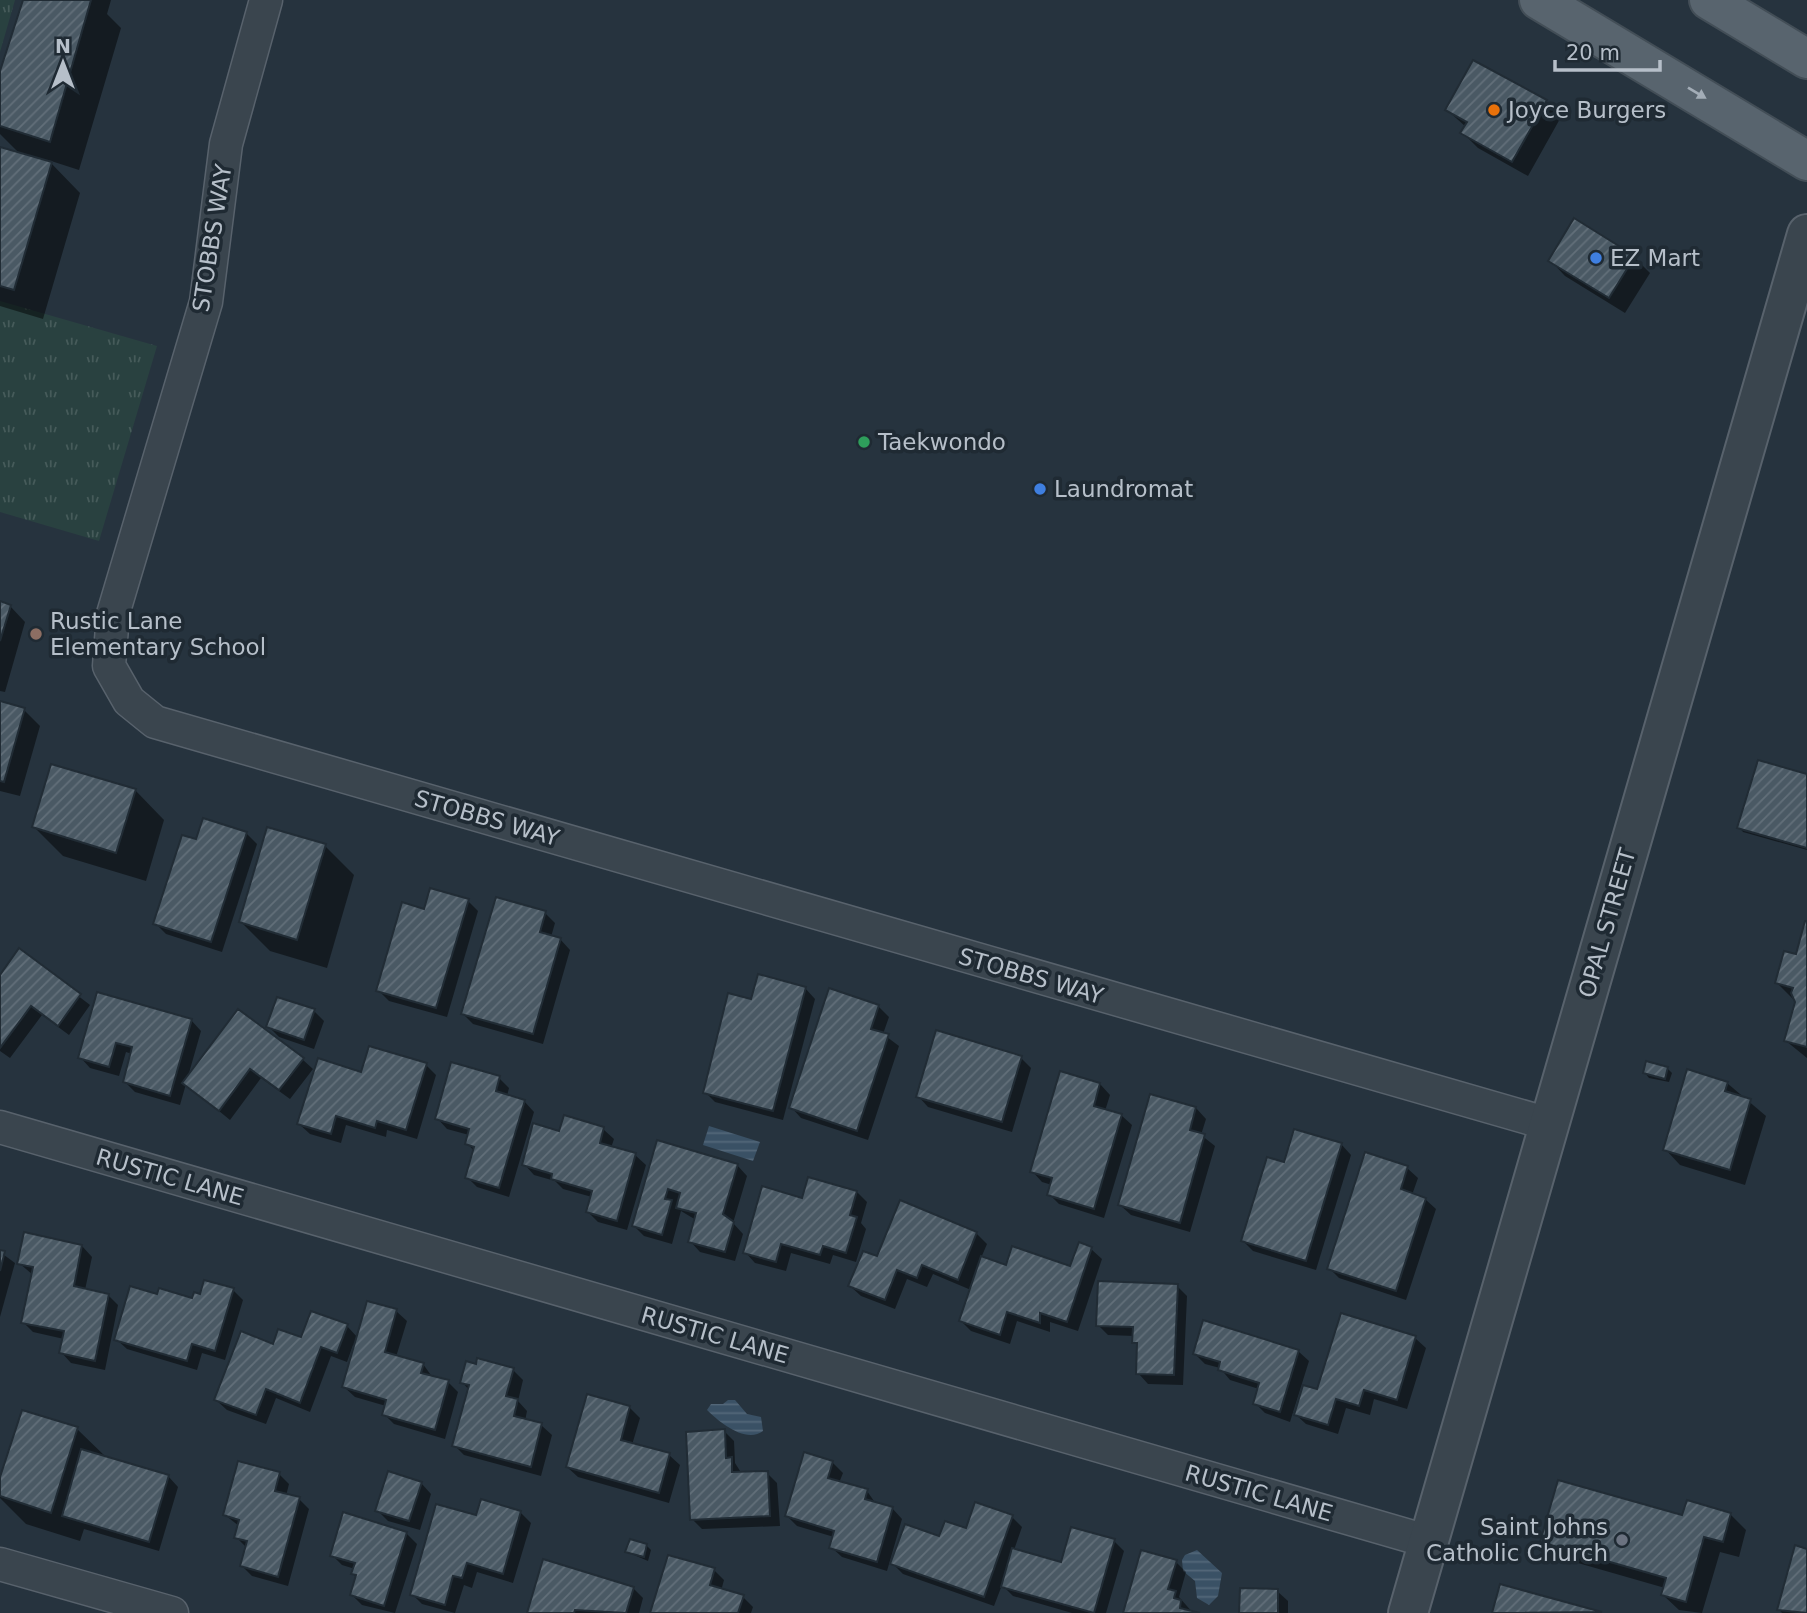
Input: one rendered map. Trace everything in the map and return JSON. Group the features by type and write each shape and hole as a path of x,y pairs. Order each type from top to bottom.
{"main road":[{"path":"1539,0 1807,161"},
{"path":"1709,0 1807,59"}],"street":[{"name":"STOBBS WAY","path":"266,0 226,144 206,302 114,614 109,666 128,701 155,722 1549,1124"},
{"name":"OPAL STREET","path":"1408,1613 1807,233"},
{"name":"RUSTIC LANE","path":"0,1127 1430,1542"},
{"path":"0,1564 172,1613"}],"green space":[{"path":"0,0 15,0 0,52"},
{"path":"0,301 157,346 99,541 0,512"}],"water":[{"path":"709,1126 760,1142 753,1161 703,1145"},
{"path":"728,1400 735,1400 747,1414 761,1417 763,1431 749,1435 733,1430 707,1410 711,1404 723,1404"},
{"path":"1197,1550 1222,1573 1218,1596 1209,1605 1197,1598 1195,1581 1183,1571 1182,1560 1185,1555"}],"building":[{"path":"23,0 91,0 50,142 0,126 0,71"},
{"path":"1473,60 1547,100 1512,162 1460,133 1467,122 1445,110"},
{"path":"0,147 52,162 14,290 0,286"},
{"path":"1574,218 1635,256 1609,298 1548,261"},
{"path":"0,601 11,605 0,641"},
{"path":"0,701 25,708 4,782 0,781"},
{"path":"1758,760 1807,774 1807,848 1737,828"},
{"path":"51,764 136,789 116,853 32,827"},
{"path":"203,818 247,832 211,942 153,924 182,835 196,839"},
{"path":"267,827 326,844 297,940 239,922"},
{"path":"430,888 469,899 436,1008 376,991 402,902 424,909"},
{"path":"496,897 546,911 540,932 561,938 533,1034 461,1014"},
{"path":"1805,921 1807,1047 1784,1041 1795,1002 1791,993 1793,988 1775,983 1784,951 1796,954"},
{"path":"19,948 81,994 58,1026 31,1006 0,1048 0,975"},
{"path":"758,974 806,987 773,1111 703,1093 728,993 751,999"},
{"path":"829,988 879,1005 871,1029 889,1034 857,1131 789,1108"},
{"path":"97,992 192,1019 170,1096 123,1082 132,1047 116,1043 109,1067 78,1058"},
{"path":"277,997 315,1009 304,1040 266,1027"},
{"path":"238,1009 304,1058 279,1090 250,1069 219,1111 182,1083"},
{"path":"936,1030 1022,1056 1002,1122 916,1097"},
{"path":"369,1046 427,1063 406,1130 377,1121 375,1128 336,1116 331,1134 297,1124 318,1058 361,1072"},
{"path":"1646,1061 1668,1067 1665,1079 1643,1073"},
{"path":"451,1062 500,1076 496,1091 525,1100 499,1188 465,1178 474,1147 465,1144 469,1129 435,1119"},
{"path":"1687,1069 1728,1082 1725,1091 1751,1099 1730,1170 1663,1150"},
{"path":"1060,1071 1100,1083 1094,1106 1122,1114 1094,1209 1047,1195 1052,1178 1030,1172"},
{"path":"1150,1094 1196,1107 1190,1130 1205,1134 1180,1223 1118,1205"},
{"path":"564,1115 604,1127 600,1143 636,1153 617,1221 586,1212 592,1191 551,1179 552,1174 522,1165 533,1123 559,1131"},
{"path":"1294,1129 1342,1143 1306,1261 1241,1241 1267,1157 1284,1162"},
{"path":"657,1140 738,1164 723,1214 734,1222 725,1252 688,1242 696,1213 676,1208 680,1193 668,1189 665,1199 672,1200 662,1235 632,1226"},
{"path":"1365,1152 1408,1166 1401,1189 1426,1198 1396,1291 1327,1269"},
{"path":"808,1177 857,1191 850,1215 857,1217 846,1253 823,1246 820,1255 781,1244 776,1262 743,1253 762,1186 802,1198"},
{"path":"900,1200 977,1232 958,1280 922,1265 917,1278 897,1270 885,1300 848,1286 863,1251 877,1256"},
{"path":"24,1232 82,1245 74,1286 109,1294 95,1361 59,1353 64,1331 21,1323 33,1267 17,1264"},
{"path":"1079,1242 1092,1247 1067,1322 1040,1313 1040,1323 1007,1312 1000,1335 959,1321 981,1256 1006,1265 1012,1246 1070,1266"},
{"path":"0,1250 5,1251 0,1271"},
{"path":"204,1280 234,1288 215,1351 192,1344 187,1361 114,1340 130,1286 157,1294 159,1288 192,1298 194,1292 200,1294"},
{"path":"1098,1281 1178,1284 1174,1375 1136,1374 1137,1343 1132,1343 1133,1327 1096,1326"},
{"path":"367,1301 397,1309 385,1352 424,1363 421,1373 449,1380 435,1430 382,1415 386,1400 342,1387"},
{"path":"311,1311 348,1324 337,1353 321,1347 300,1403 266,1389 256,1415 214,1400 241,1331 273,1344 278,1329 301,1337"},
{"path":"1341,1313 1416,1336 1397,1400 1364,1390 1359,1406 1336,1399 1328,1425 1294,1415 1303,1385 1317,1389"},
{"path":"1203,1320 1299,1350 1280,1412 1253,1404 1259,1383 1218,1370 1220,1362 1193,1354"},
{"path":"477,1358 514,1368 506,1396 518,1399 514,1416 542,1423 531,1467 452,1446 469,1385 460,1383 466,1361 476,1364"},
{"path":"587,1394 630,1406 621,1440 670,1453 659,1493 566,1467"},
{"path":"22,1410 78,1427 51,1513 0,1496 0,1477"},
{"path":"725,1429 726,1458 732,1457 732,1472 768,1471 770,1516 690,1520 686,1432"},
{"path":"81,1449 169,1475 149,1542 62,1516"},
{"path":"804,1452 833,1461 828,1478 868,1489 865,1499 893,1507 877,1562 829,1548 834,1531 785,1516"},
{"path":"238,1461 280,1472 275,1491 300,1497 278,1577 240,1566 247,1541 234,1538 239,1520 223,1515"},
{"path":"388,1471 422,1482 409,1521 375,1511"},
{"name":"Saint Johns Catholic Church","path":"1558,1480 1682,1515 1687,1500 1731,1513 1723,1542 1704,1537 1686,1602 1661,1595 1666,1578 1540,1542"},
{"path":"481,1499 521,1511 503,1574 467,1563 462,1578 453,1576 445,1605 410,1595 436,1504 476,1515"},
{"path":"975,1502 1013,1515 984,1597 890,1564 905,1524 939,1536 945,1521 966,1528"},
{"path":"343,1512 407,1532 384,1606 350,1595 356,1575 351,1574 355,1563 330,1556"},
{"path":"1071,1527 1115,1539 1094,1613 1001,1587 1012,1548 1061,1562"},
{"path":"630,1539 647,1544 644,1557 625,1552"},
{"path":"1795,1545 1807,1549 1807,1613 1777,1610"},
{"path":"1141,1550 1177,1560 1168,1589 1176,1591 1174,1598 1181,1600 1180,1608 1200,1613 1123,1613"},
{"path":"668,1555 715,1568 710,1585 744,1595 738,1613 650,1613"},
{"path":"543,1559 634,1587 626,1613 575,1610 574,1613 527,1613"},
{"path":"1500,1584 1602,1612 1492,1613"},
{"path":"1240,1588 1278,1589 1278,1613 1239,1613"}],"place":[{"name":"Joyce Burgers","path":"1494,110"},
{"name":"EZ Mart","path":"1596,258"},
{"name":"Taekwondo","path":"864,442"},
{"name":"Laundromat","path":"1040,489"},
{"name":"Rustic Lane Elementary School","path":"36,634"},
{"name":"Saint Johns Catholic Church","path":"1622,1540"}]}
